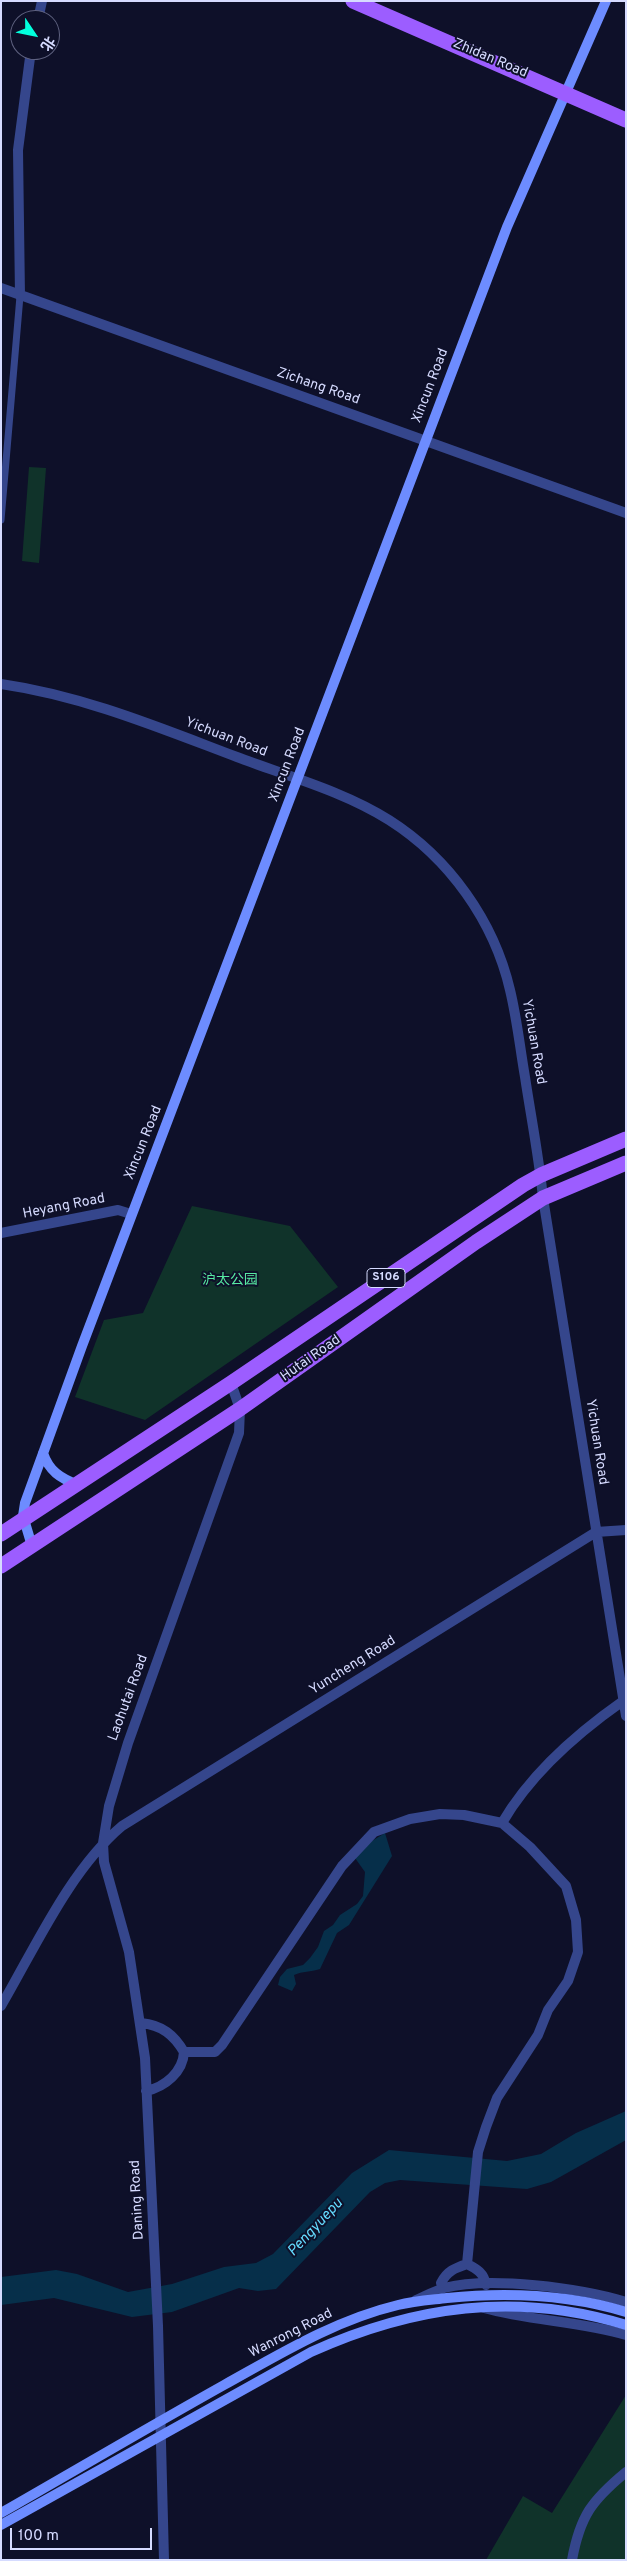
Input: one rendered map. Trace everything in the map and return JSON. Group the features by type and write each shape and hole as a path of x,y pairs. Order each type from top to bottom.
{"main road":[{"name":"Zhidan Road","path":"353,1 567,88 626,109"},
{"name":"Zhidan Road","path":"378,1 567,88 626,120"},
{"name":"Xincun Road","path":"32,1546 24,1520 25,1503 42,1453 131,1214 507,227 606,1"},
{"name":"Hutai Road","path":"1,1534 78,1485 541,1175 626,1139"},
{"name":"Hutai Road","path":"1,1566 240,1409 476,1242 543,1198 626,1163"},
{"path":"42,1453 47,1466 61,1478 78,1485"},
{"name":"Wanrong Road","path":"1,2513 305,2340 351,2320 413,2302 481,2295 516,2294 583,2302 626,2312"},
{"name":"Wanrong Road","path":"1,2525 311,2352 349,2335 417,2315 480,2307 548,2308 580,2313 626,2325"}],"street":[{"path":"1,520 20,296 18,150 30,60"},
{"name":"Zichang Road","path":"1,288 626,513"},
{"name":"Yichuan Road","path":"1,684 57,695 124,714 297,780 372,811 400,828 442,864 473,904 498,953 510,990 626,1716"},
{"name":"Heyang Road","path":"1,1233 118,1210 131,1214"},
{"name":"Laohutai Road","path":"1,2006 82,1868 103,1843 115,1782 239,1433 240,1409 231,1383"},
{"name":"Yuncheng Road","path":"103,1843 133,1819 596,1532 626,1530"},
{"path":"502,1823 518,1800 562,1750 586,1728 623,1702"},
{"path":"184,2052 215,2052 222,2045 342,1866 374,1832 410,1819 440,1814 464,1815 502,1823 530,1846 566,1886 576,1920 578,1952 568,1981 548,2010 538,2035 496,2098 478,2152 467,2264"},
{"name":"Daning Road","path":"103,1843 104,1862 129,1952 141,2023 158,2326 164,2560"},
{"path":"141,2023 160,2026 171,2035 184,2052 184,2062 165,2084 146,2091"},
{"path":"444,2288 442,2283 445,2275 453,2269 467,2264 481,2272 485,2277 486,2285"},
{"path":"413,2302 444,2288 486,2285 550,2287 626,2302"},
{"path":"480,2307 513,2316 578,2323 626,2335"},
{"path":"572,2560 577,2533 597,2496 626,2472"}],"green space":[{"path":"29,467 46,468 39,563 22,561"},
{"name":"沪太公园","path":"192,1206 290,1226 338,1287 145,1420 75,1397 104,1320 143,1313"},
{"path":"626,2395 626,2560 486,2560 523,2496 552,2513"}],"water":[{"path":"385,1833 392,1856 349,1925 337,1933 320,1969 294,1975 296,1984 292,1991 278,1985 280,1977 287,1969 303,1965 318,1947 324,1931 333,1925 340,1915 357,1904 363,1896 365,1872 355,1858 367,1844"},
{"name":"Pengyuepu","path":"626,2111 626,2140 551,2182 527,2189 400,2180 385,2183 370,2192 276,2289 258,2291 239,2288 172,2312 132,2317 54,2298 1,2305 1,2277 56,2270 77,2274 128,2292 172,2284 224,2267 256,2263 273,2254 352,2173 389,2150 507,2161 541,2154 576,2133"}]}
